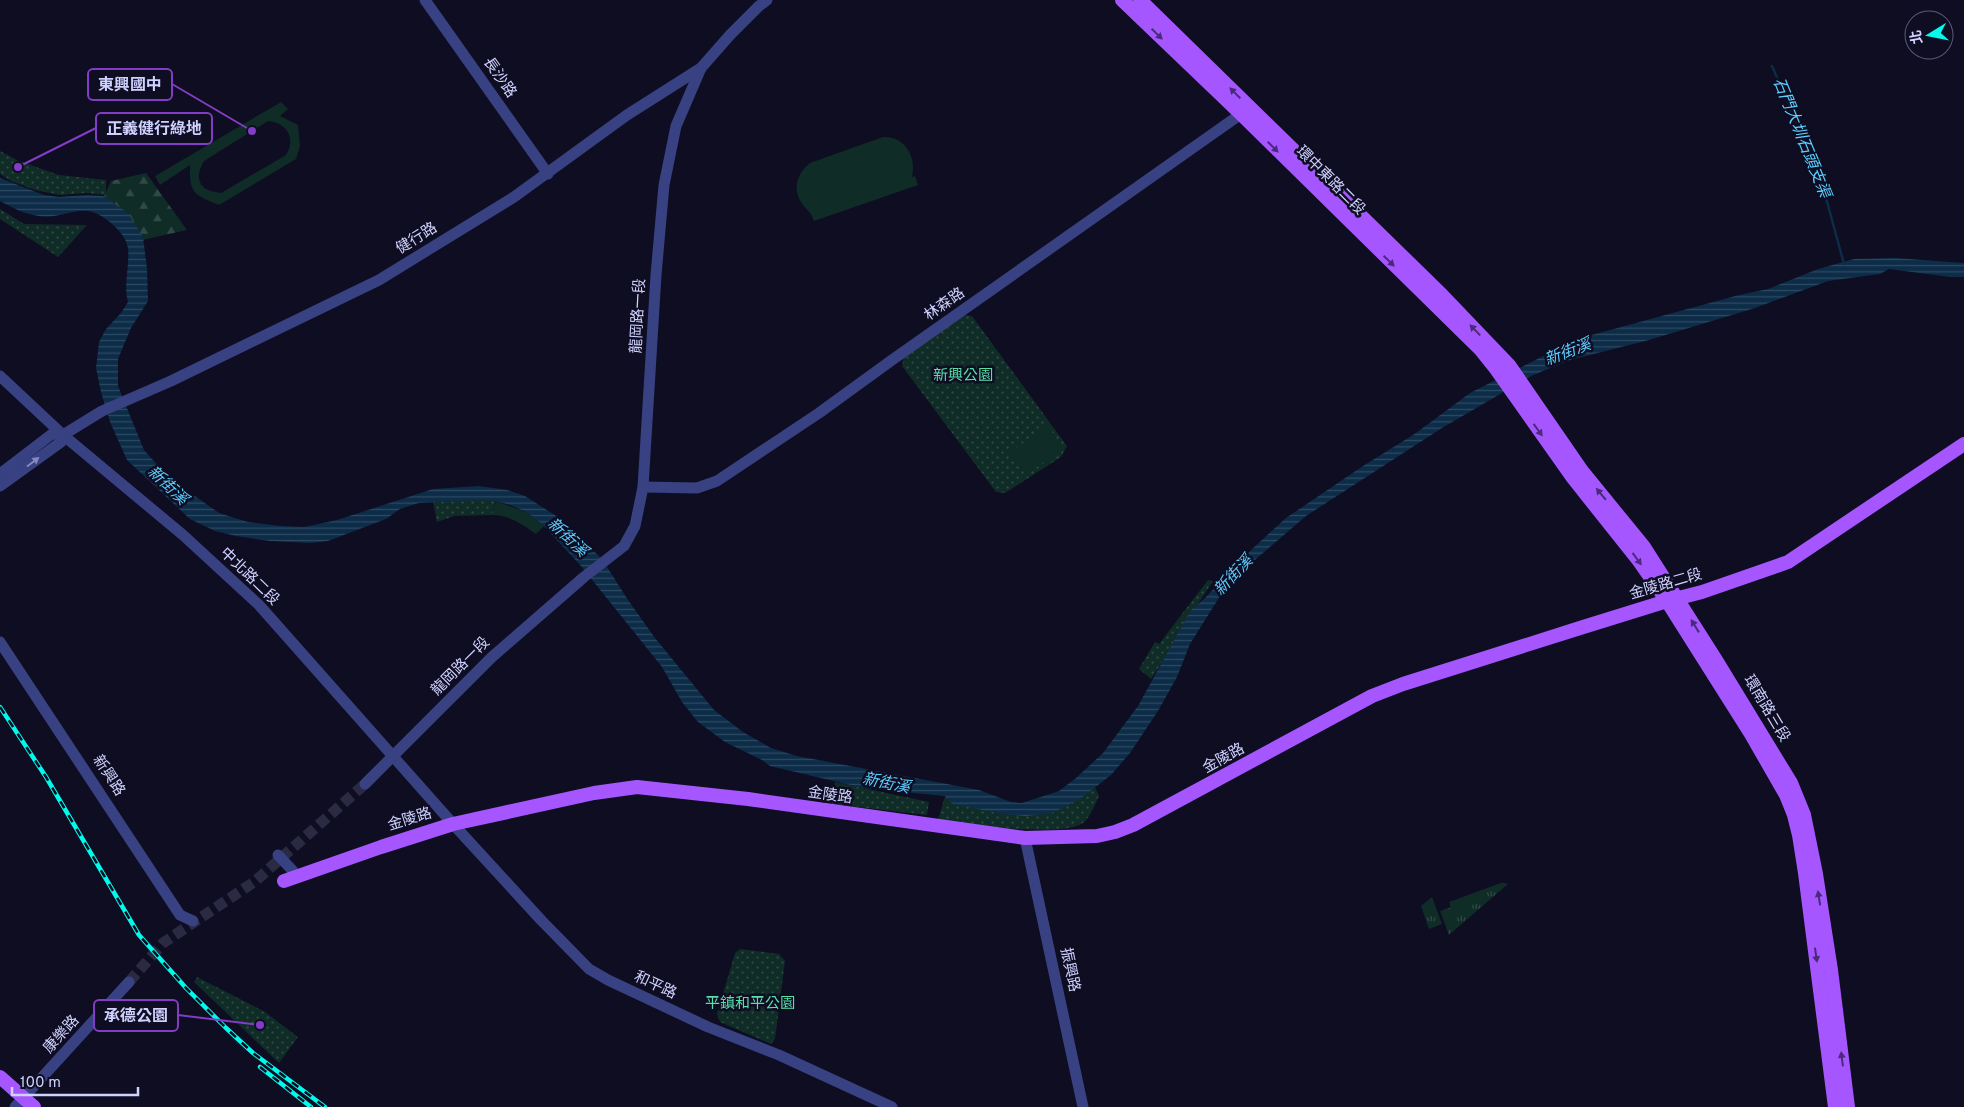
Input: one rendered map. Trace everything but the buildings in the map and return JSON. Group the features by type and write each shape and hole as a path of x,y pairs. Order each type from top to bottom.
{"main road":[{"name":"環中東路二段","path":"1122,0 1245,111 1442,295 1502,367 1516,387"},
{"name":"環中東路二段","path":"1140,0 1245,111"},
{"name":"環南路三段","path":"1516,387 1644,548 1672,600 1786,795 1799,835 1808,892 1835,1107"},
{"name":"金陵路二段","path":"1353,706 1372,696 1403,684 1702,592 1788,562 1964,444"},
{"name":"環南路三段","path":"1672,600 1791,783 1804,815 1831,970 1848,1107"},
{"name":"金陵路","path":"288,876 453,824 594,793 637,787 748,799 1025,838 1076,837 1115,832 1181,801 1353,706"},
{"path":"0,1077 24,1104"}],"street":[{"name":"長沙路","path":"425,0 548,174"},
{"path":"701,68 730,34 767,0"},
{"name":"健行路","path":"63,435 105,410 171,381 379,280 514,197 627,115 701,68"},
{"name":"龍岡路一段","path":"365,784 492,657 584,577 624,546 631,536 635,526 643,487 656,275 664,185 676,126 701,68"},
{"name":"林森路","path":"643,487 697,488 717,481 819,413 1245,111"},
{"name":"中北路二段","path":"0,376 63,435 183,535 259,605 453,824"},
{"path":"0,474 52,434 63,435 60,442 0,486"},
{"name":"新興路","path":"0,642 180,915 194,921"},
{"name":"和平路","path":"453,824 589,969 608,980 708,1027 779,1055 892,1107"},
{"name":"振興路","path":"1025,838 1083,1107"},
{"path":"278,855 288,876"},
{"name":"康樂路","path":"24,1104 129,982"}],"green space":[{"path":"281,102 288,109 280,116 298,125 300,146 296,159 219,205 195,192 191,182 190,165 160,185 155,176","holes":["268,121 275,122 285,128 290,138 289,149 286,155 221,193 203,187 200,183 199,173 204,161"]},
{"path":"883,137 898,140 908,149 913,162 912,177 915,176 918,185 814,221 798,197 797,186 802,171 810,163"},
{"path":"0,151 19,161 59,175 106,180 106,195 86,193 60,195 35,190 11,181 0,174"},
{"path":"146,173 187,230 138,241 101,203 111,181"},
{"path":"0,209 24,224 87,225 58,257 0,219"},
{"name":"新興公園","path":"965,315 972,316 1067,446 1061,457 1005,493 996,492 902,366 904,357"},
{"path":"1048,426 1063,448 1026,475 1010,452"},
{"path":"456,493 496,501 492,515 454,516 437,522 432,497"},
{"path":"496,501 528,513 544,526 536,534 510,518 492,515"},
{"path":"1208,580 1213,581 1151,679 1139,669 1155,642 1159,644"},
{"path":"835,782 929,802 927,815 832,804"},
{"path":"1093,783 1099,796 1094,807 1086,821 1071,827 1035,830 1013,829 938,820 945,796 1006,811"},
{"path":"1501,883 1508,884 1449,935 1440,911 1451,907 1449,902"},
{"path":"1432,897 1442,924 1429,929 1421,906"},
{"name":"平鎮和平公園","path":"740,949 779,954 785,961 775,1039 771,1044 720,1022 717,1014 735,953"},
{"path":"197,977 265,1012 298,1037 279,1063 194,982"}],"water":[{"name":"新街溪","path":"0,178 44,195 59,197 103,196 128,213 143,237 148,301 131,328 118,359 118,386 144,450 168,477 219,513 248,522 304,527 337,520 433,489 479,486 507,490 525,496 561,519 602,559 655,638 714,710 743,732 771,748 797,756 979,790 1011,802 1022,803 1059,791 1103,753 1138,706 1191,610 1252,549 1286,518 1416,433 1470,393 1577,339 1739,295 1768,289 1818,269 1854,259 1895,258 1964,263 1964,277 1889,269 1880,274 1828,281 1755,308 1649,340 1570,360 1531,376 1442,428 1306,516 1242,571 1222,593 1190,644 1177,677 1158,711 1130,753 1111,775 1080,799 1052,813 1026,816 1003,814 953,804 945,796 863,788 770,766 762,760 725,742 698,722 682,702 662,667 581,566 544,526 528,513 510,505 482,500 419,503 400,509 386,519 328,541 311,543 270,541 236,536 215,531 190,519 127,460 110,422 101,392 96,368 99,342 106,329 121,313 128,302 126,288 128,248 124,238 111,223 91,212 83,211 39,216 14,208 0,201"}],"waterway":[{"name":"石門大圳石頭支渠","path":"1772,66 1820,176 1844,264"}],"tunnel":[{"path":"129,982 163,943 254,882 365,784"}],"railway":[{"path":"0,707 46,777 139,935 186,988 253,1053 325,1107"},
{"path":"260,1067 311,1107"}],"place":[{"name":"東興國中","path":"252,131"},
{"name":"正義健行綠地","path":"18,167"},
{"name":"承德公園","path":"260,1025"}]}
